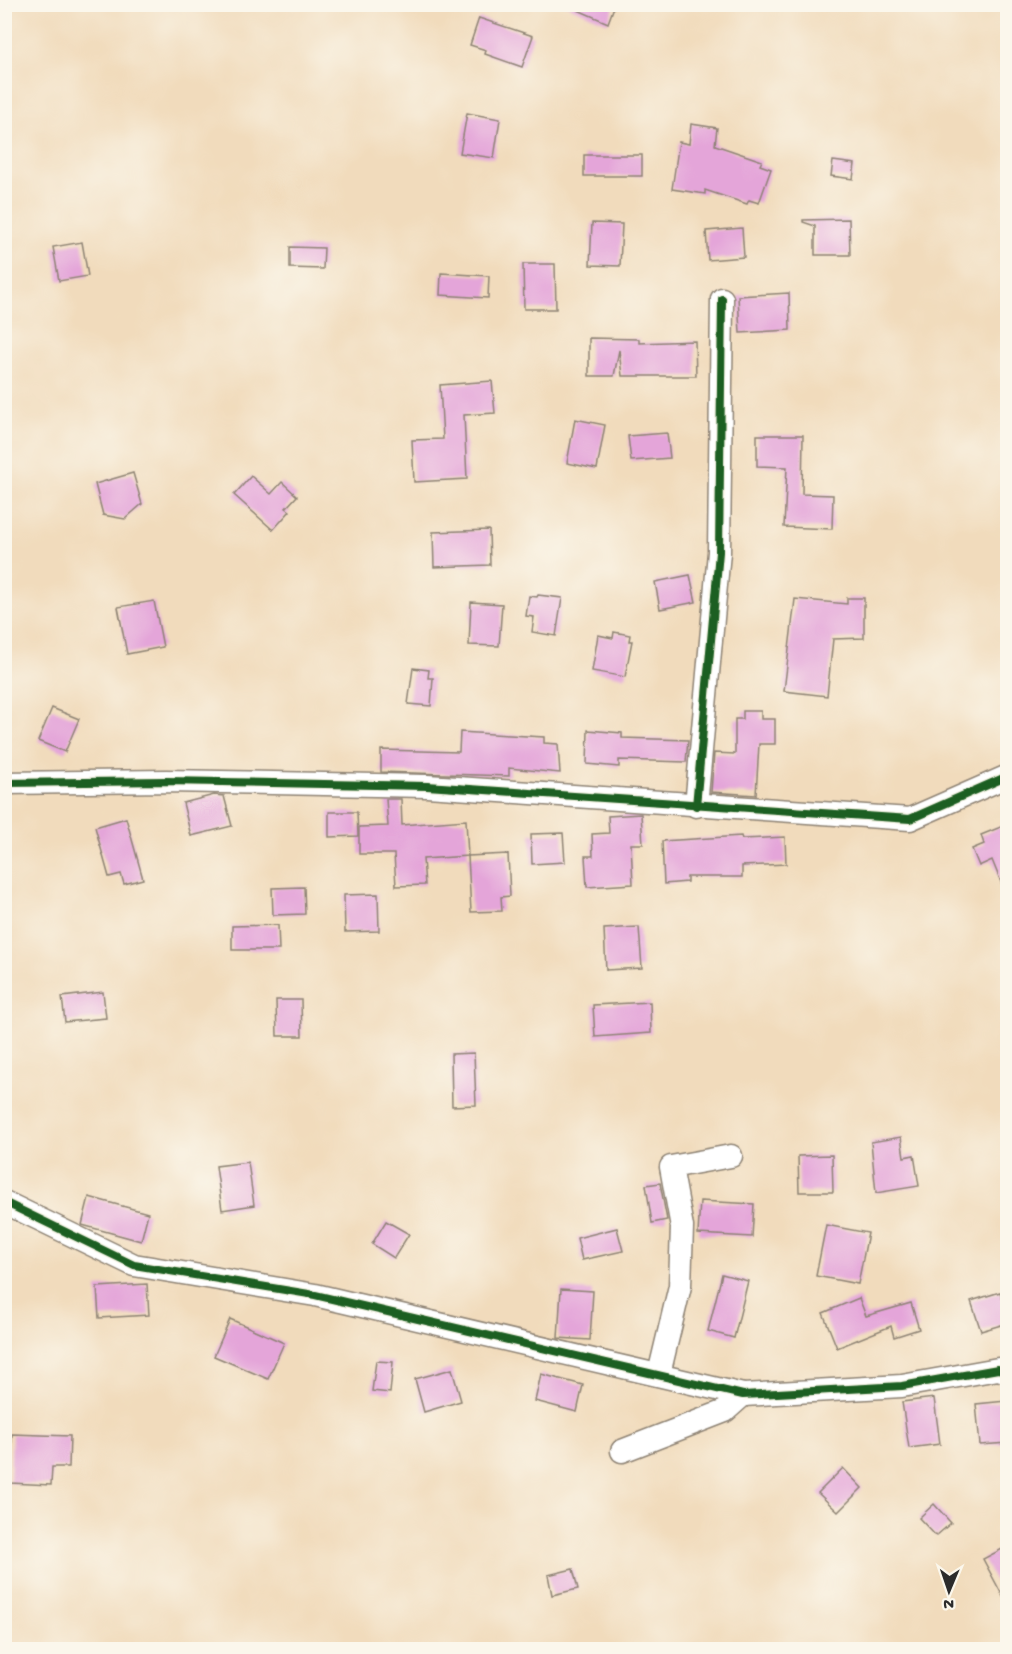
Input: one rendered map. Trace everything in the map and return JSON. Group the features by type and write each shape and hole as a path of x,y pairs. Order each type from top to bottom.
{"street":[{"path":"696,806 719,552 722,299"},
{"path":"4,783 166,781 427,786 910,819 1008,776"},
{"path":"659,1374 680,1286 682,1227 671,1167 731,1156"},
{"path":"4,1202 134,1265 315,1295 744,1395 902,1386 998,1369 1008,1372"},
{"path":"622,1451 725,1411 744,1395"}],"building":[{"path":"564,4 615,4 608,23"},
{"path":"479,18 533,36 522,67 485,54 486,50 470,45"},
{"path":"467,113 500,119 494,158 460,153"},
{"path":"691,124 717,128 715,145 762,161 760,165 771,169 759,203 749,200 747,204 705,190 705,194 672,189 679,142 689,144"},
{"path":"584,155 642,155 642,176 584,176"},
{"path":"833,161 855,164 853,179 831,176"},
{"path":"849,219 850,255 815,255 815,226 803,220"},
{"path":"592,223 622,224 620,266 590,265"},
{"path":"742,228 744,257 708,260 706,231"},
{"path":"82,242 88,276 59,281 53,247"},
{"path":"290,247 324,248 323,269 290,268"},
{"path":"523,264 555,264 556,309 524,309"},
{"path":"441,273 489,276 488,298 440,295"},
{"path":"789,293 790,330 740,333 738,296"},
{"path":"589,338 639,339 639,343 695,341 696,376 622,376 619,350 614,376 589,376"},
{"path":"492,381 495,413 464,415 467,479 414,482 412,440 443,439 440,385"},
{"path":"575,419 605,425 597,469 567,463"},
{"path":"667,433 670,458 631,461 628,436"},
{"path":"757,435 803,435 802,494 833,495 832,529 784,527 787,467 757,466"},
{"path":"133,473 142,504 125,519 103,515 95,484"},
{"path":"251,476 271,494 282,482 297,496 286,508 290,511 273,530 234,495"},
{"path":"489,530 490,565 434,567 433,532"},
{"path":"690,575 696,602 660,609 655,582"},
{"path":"538,595 562,598 556,636 532,632 534,617 526,616 529,596 537,597"},
{"path":"847,598 864,598 864,638 833,639 827,696 784,691 795,599 847,604"},
{"path":"154,601 163,647 127,654 118,607"},
{"path":"471,602 502,604 499,646 469,645"},
{"path":"614,632 630,635 629,641 632,641 625,677 592,671 598,635 613,638"},
{"path":"413,668 429,670 428,678 433,678 431,706 408,704"},
{"path":"52,708 79,719 65,752 38,741"},
{"path":"743,711 761,711 761,719 775,719 775,744 759,744 756,795 711,792 714,753 735,754 735,719 743,719"},
{"path":"588,730 622,733 622,738 688,740 686,762 619,760 619,767 587,764"},
{"path":"460,732 544,737 544,743 558,744 560,773 509,768 509,776 381,772 381,750 459,752"},
{"path":"214,795 224,796 232,826 191,836 183,803"},
{"path":"386,799 401,799 402,825 466,820 468,856 423,859 425,885 396,886 394,854 359,854 359,827 388,826"},
{"path":"329,812 357,812 358,836 329,837"},
{"path":"641,814 643,844 631,844 633,884 587,887 585,856 593,856 592,834 609,833 608,816"},
{"path":"126,818 143,879 124,884 121,874 109,877 95,827"},
{"path":"1008,824 1007,897 992,860 979,866 972,849 984,844 981,835"},
{"path":"563,833 565,862 532,864 531,834"},
{"path":"741,836 742,839 785,837 786,864 742,866 742,877 687,877 687,882 664,884 662,841"},
{"path":"508,854 510,896 501,897 502,911 471,912 468,856"},
{"path":"304,887 305,914 273,915 272,888"},
{"path":"378,894 379,931 345,932 344,895"},
{"path":"278,925 279,950 232,950 232,926"},
{"path":"639,927 642,968 606,970 604,929"},
{"path":"103,992 106,1018 65,1022 62,997"},
{"path":"276,1000 301,1000 302,1036 277,1036"},
{"path":"650,1002 651,1033 595,1037 593,1005"},
{"path":"474,1053 476,1105 452,1106 451,1054"},
{"path":"901,1137 904,1157 914,1155 919,1186 876,1193 871,1142"},
{"path":"832,1155 833,1192 799,1192 798,1156"},
{"path":"248,1162 254,1205 222,1210 216,1166"},
{"path":"660,1183 667,1220 652,1223 646,1185"},
{"path":"89,1197 148,1213 141,1241 82,1225"},
{"path":"700,1201 754,1204 752,1237 698,1234"},
{"path":"386,1221 409,1234 394,1258 372,1244"},
{"path":"826,1225 868,1233 858,1284 816,1276"},
{"path":"617,1228 623,1251 582,1260 577,1238"},
{"path":"722,1274 748,1281 734,1338 708,1331"},
{"path":"147,1284 149,1315 99,1318 97,1287"},
{"path":"561,1289 593,1291 590,1340 558,1338"},
{"path":"1000,1292 1008,1313 1008,1323 981,1331 971,1301"},
{"path":"859,1298 866,1316 911,1303 919,1329 894,1337 891,1326 837,1348 823,1313"},
{"path":"230,1319 284,1343 268,1379 214,1356"},
{"path":"376,1361 393,1362 390,1393 372,1391"},
{"path":"452,1369 461,1401 424,1412 415,1379"},
{"path":"541,1374 583,1385 577,1412 535,1401"},
{"path":"934,1398 940,1444 909,1448 902,1402"},
{"path":"1006,1401 1008,1443 980,1445 976,1404"},
{"path":"12,1434 70,1436 69,1467 52,1467 51,1485 10,1483"},
{"path":"843,1468 862,1488 838,1512 818,1493"},
{"path":"934,1504 951,1523 936,1536 919,1518"},
{"path":"1008,1546 1008,1606 983,1559"},
{"path":"573,1569 578,1589 552,1595 548,1575"}],"cycle path":[{"path":"696,806 719,552 722,299"},
{"path":"4,783 166,781 427,786 910,819 1008,776"},
{"path":"4,1202 134,1265 315,1295 743,1395 902,1386 998,1369 1008,1372"}]}
